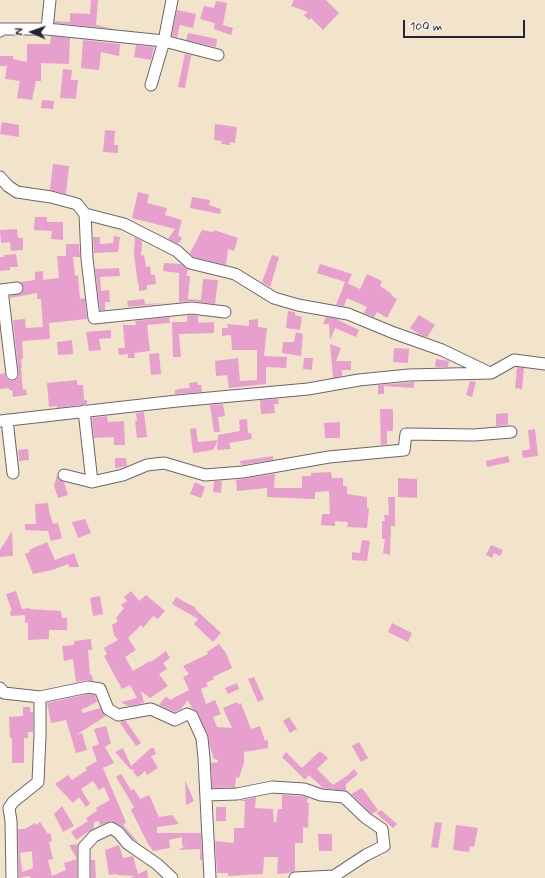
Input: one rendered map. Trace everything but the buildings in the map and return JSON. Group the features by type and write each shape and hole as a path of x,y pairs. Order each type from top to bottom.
{"street":[{"path":"47,29 50,0"},
{"path":"151,85 164,41 172,0"},
{"path":"0,30 47,29 164,41 218,55"},
{"path":"0,177 8,186 17,192 51,197 77,204 85,214 87,259 94,318 192,308 225,312"},
{"path":"85,214 124,224 177,252 190,263 235,274 274,298 298,305 348,314 442,350 491,373"},
{"path":"12,374 1,290 17,288"},
{"path":"13,473 3,420 177,401 308,389 359,380 409,374 491,373 514,360 545,364"},
{"path":"84,411 92,482"},
{"path":"64,475 92,482 122,475 147,465 164,463 205,475 243,472 329,457 404,450 406,434 474,435 511,432"},
{"path":"0,688 4,693 40,697 88,688 100,689 108,709 118,715 151,709 175,720 187,714 192,716 202,738 210,878"},
{"path":"12,878 11,821 9,808 13,802 38,782 40,697"},
{"path":"206,795 237,794 272,788 304,789 321,795 344,798 382,830 384,846 366,855 334,876 295,878"},
{"path":"84,878 84,847 94,836 111,828 118,832 128,844 157,864 172,878"}]}
